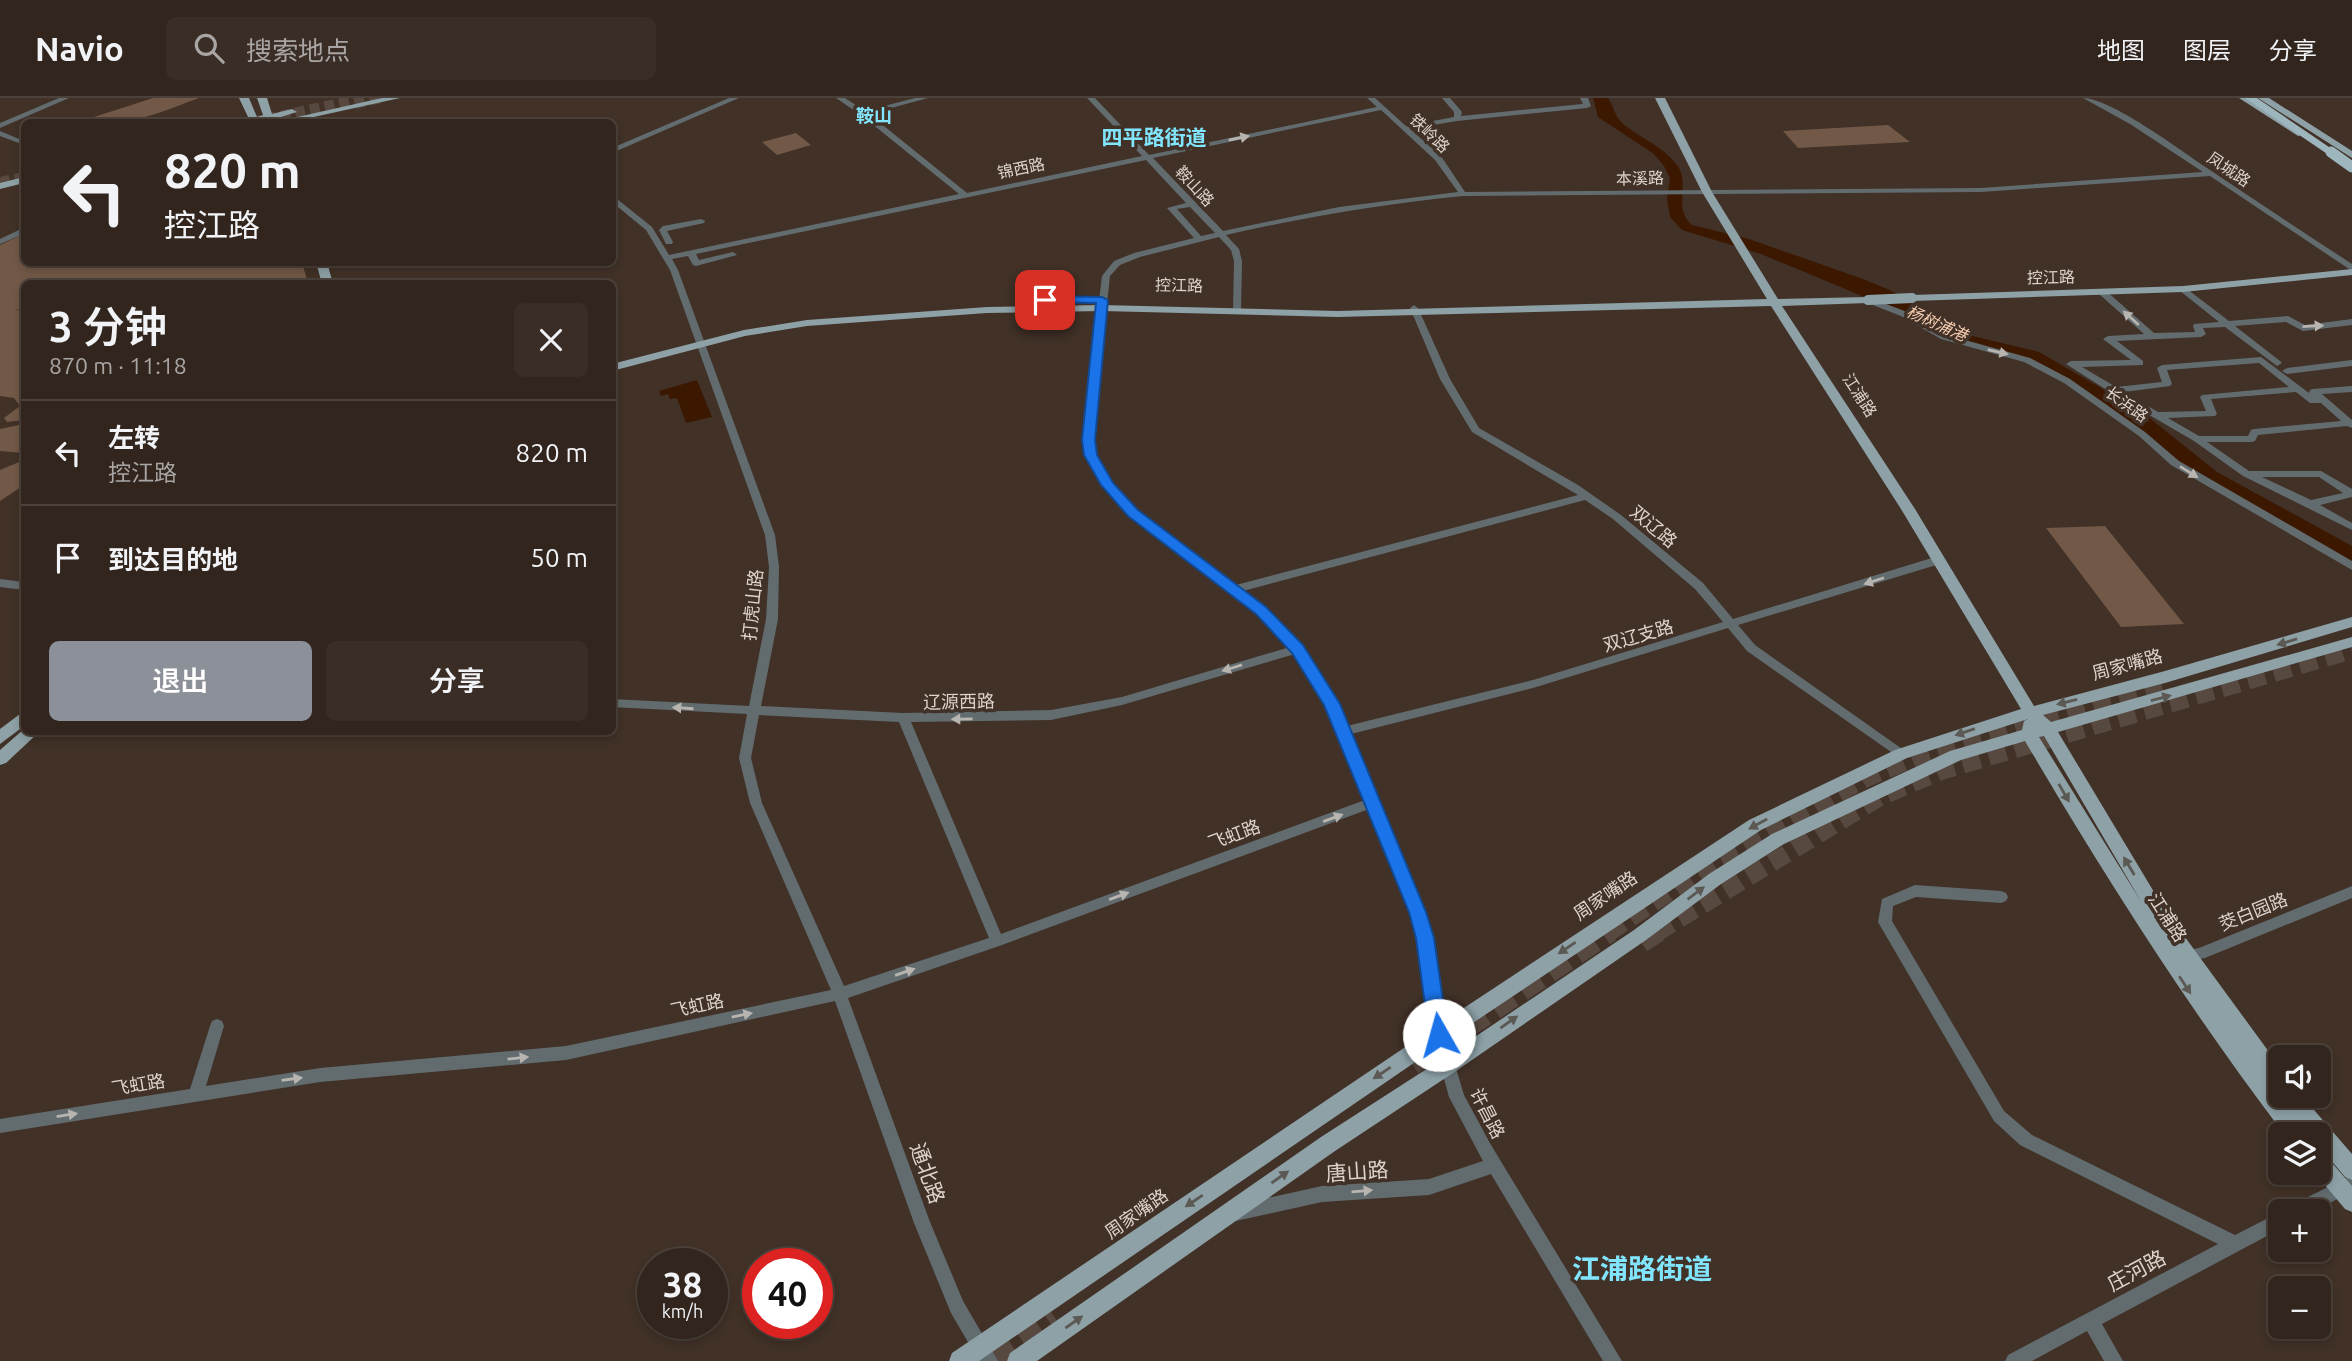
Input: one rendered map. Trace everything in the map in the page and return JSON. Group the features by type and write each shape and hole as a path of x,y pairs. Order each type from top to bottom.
{"highway":[{"path":"2250,98 2352,167"},
{"path":"2260,98 2352,158"}],"main road":[{"path":"244,98 251,119"},
{"path":"262,98 268,119"},
{"path":"272,119 354,98"},
{"path":"295,119 395,98"},
{"name":"江浦路","path":"1660,98 1707,192 1775,304 1939,560 2030,712"},
{"path":"2244,98 2352,167"},
{"path":"2260,98 2352,158"},
{"path":"0,175 21,171"},
{"path":"0,186 21,181"},
{"name":"控江路","path":"616,359 801,318 953,303 1415,310 1751,305 2183,289 2352,270"},
{"name":"控江路","path":"616,367 700,340 852,318 1102,304"},
{"name":"周家嘴路","path":"960,1361 985,1354 1439,1035 1720,846 1826,788 1901,754 2030,712 2178,674 2352,622"},
{"path":"1018,1361 1223,1217 1640,935 1715,879 1778,839 1933,765 2038,731 2352,642"},
{"path":"2030,712 2038,731"},
{"path":"0,738 21,719"},
{"name":"江浦路","path":"2038,731 2186,956 2268,1067"},
{"name":"江浦路","path":"2038,731 2166,957 2233,1054 2287,1122"},
{"path":"0,759 28,735"},
{"path":"2300,1108 2352,1170"},
{"path":"2331,1175 2348,1191"}],"street":[{"path":"0,126 65,98"},
{"path":"616,149 735,98"},
{"path":"840,98 864,113 964,194"},
{"path":"864,113 924,98"},
{"name":"鞍山路","path":"1091,98 1235,249 1238,261 1237,306"},
{"name":"铁岭路","path":"1371,98 1438,158 1463,194"},
{"path":"1446,98 1458,112 1457,119"},
{"path":"1406,128 1522,111 1587,106 1584,98"},
{"name":"凤城路","path":"2087,98 2133,122 2352,270"},
{"name":"锦西路","path":"666,258 1382,108"},
{"path":"1522,111 1533,122"},
{"path":"0,133 21,142"},
{"name":"本溪路","path":"1102,304 1106,276 1117,263 1220,234 1325,210 1393,199 1463,194 1981,190 2212,174"},
{"name":"打虎山路","path":"616,200 649,229 674,270 773,548 775,591 772,619 751,713 745,758 756,803 840,994"},
{"path":"1192,204 1171,208 1199,239"},
{"path":"669,242 663,230 666,228 701,221"},
{"path":"0,242 21,232"},
{"path":"691,253 696,263 733,255"},
{"path":"2183,289 2351,424"},
{"path":"2102,292 2152,336"},
{"name":"长浜路","path":"1868,300 1903,314 1944,337 2027,360 2067,381 2142,434 2175,463 2352,566"},
{"name":"许昌路","path":"1102,304 1088,423 1091,455 1108,485 1133,513 1261,610 1298,649 1320,682 1344,731 1418,912 1425,938 1439,1035 1457,1097 1494,1165 1613,1361"},
{"name":"双辽路","path":"1415,310 1439,368 1475,430 1587,496 1617,517 1699,586 1733,625 1741,640 1901,754"},
{"path":"2351,323 2303,328 2288,319 2197,327 2201,334 2108,339 2140,363 2071,365 2197,439 2247,474 2352,527"},
{"path":"2113,390 2167,384 2162,368 2260,360 2312,401 2323,400"},
{"path":"2287,371 2352,363"},
{"path":"2156,415 2212,414 2204,397 2297,389"},
{"path":"2313,391 2352,389"},
{"path":"2197,439 2252,439 2254,432 2351,424"},
{"path":"2247,474 2321,474 2352,494 2310,504"},
{"path":"1233,590 1587,496"},
{"name":"双辽支路","path":"1344,731 1533,684 1939,560"},
{"path":"0,583 21,586"},
{"name":"辽源西路","path":"616,703 751,713 902,718 1051,715 1085,710 1298,649"},
{"path":"902,718 997,941"},
{"name":"飞虹路","path":"0,1126 320,1075 565,1053 840,994 997,941 1374,803"},
{"path":"2001,897 1915,891 1887,903 1885,922 1999,1116 2025,1140 2235,1244"},
{"name":"茭白园路","path":"2166,957 2200,954 2352,892"},
{"name":"通北路","path":"840,994 922,1223 957,1307 985,1354"},
{"path":"196,1094 217,1026"},
{"name":"唐山路","path":"1223,1217 1322,1194 1429,1187 1494,1165"},
{"path":"2328,1199 2348,1191"},
{"name":"庄河路","path":"2014,1361 2268,1226"},
{"path":"2090,1320 2114,1361"}],"shaded area":[{"path":"153,98 199,98 136,119 94,117"},
{"path":"1888,125 1910,142 1798,148 1783,131"},
{"path":"796,133 811,145 777,155 762,142"},
{"path":"21,235 21,266 303,266 307,280 21,280 21,308 15,311 21,310 21,420 7,422 4,418 20,406 14,398 0,396 0,245"},
{"path":"21,425 21,453 0,451 0,429"},
{"path":"21,461 21,487 0,501 0,470"},
{"path":"2105,526 2184,624 2121,627 2046,528"}],"water":[{"name":"杨树浦港","path":"1593,98 1608,98 1621,122 1664,152 1677,165 1681,172 1683,211 1692,225 1749,239 1863,279 1892,291 1956,332 2039,352 2142,412 2217,472 2352,546 2352,565 2179,463 2106,404 2027,358 1954,338 1903,313 1761,254 1682,230 1670,217 1667,199 1670,178 1664,166 1654,154 1598,117"},
{"path":"697,380 712,417 686,423 677,398 670,399 668,394 661,396 659,391"}],"tunnel":[{"path":"265,119 364,98"},
{"path":"355,104 381,98"},
{"path":"0,182 21,178"},
{"path":"1656,933 1880,797 1941,771 2352,650"},
{"path":"1608,933 1717,860 1866,778 1918,756 2161,683"},
{"path":"1412,1064 1610,931"},
{"path":"1641,942 1658,931"},
{"path":"996,1361 1057,1321"}],"district":[{"name":"鞍山","path":"874,115"},
{"name":"四平路街道","path":"1154,137"},
{"name":"江浦路街道","path":"1642,1268"}],"route":[{"path":"1045,300 1102,300 1088,440 1091,455 1108,485 1133,513 1261,610 1280,628 1298,649 1332,704 1418,912 1425,938 1439,1035"}]}
